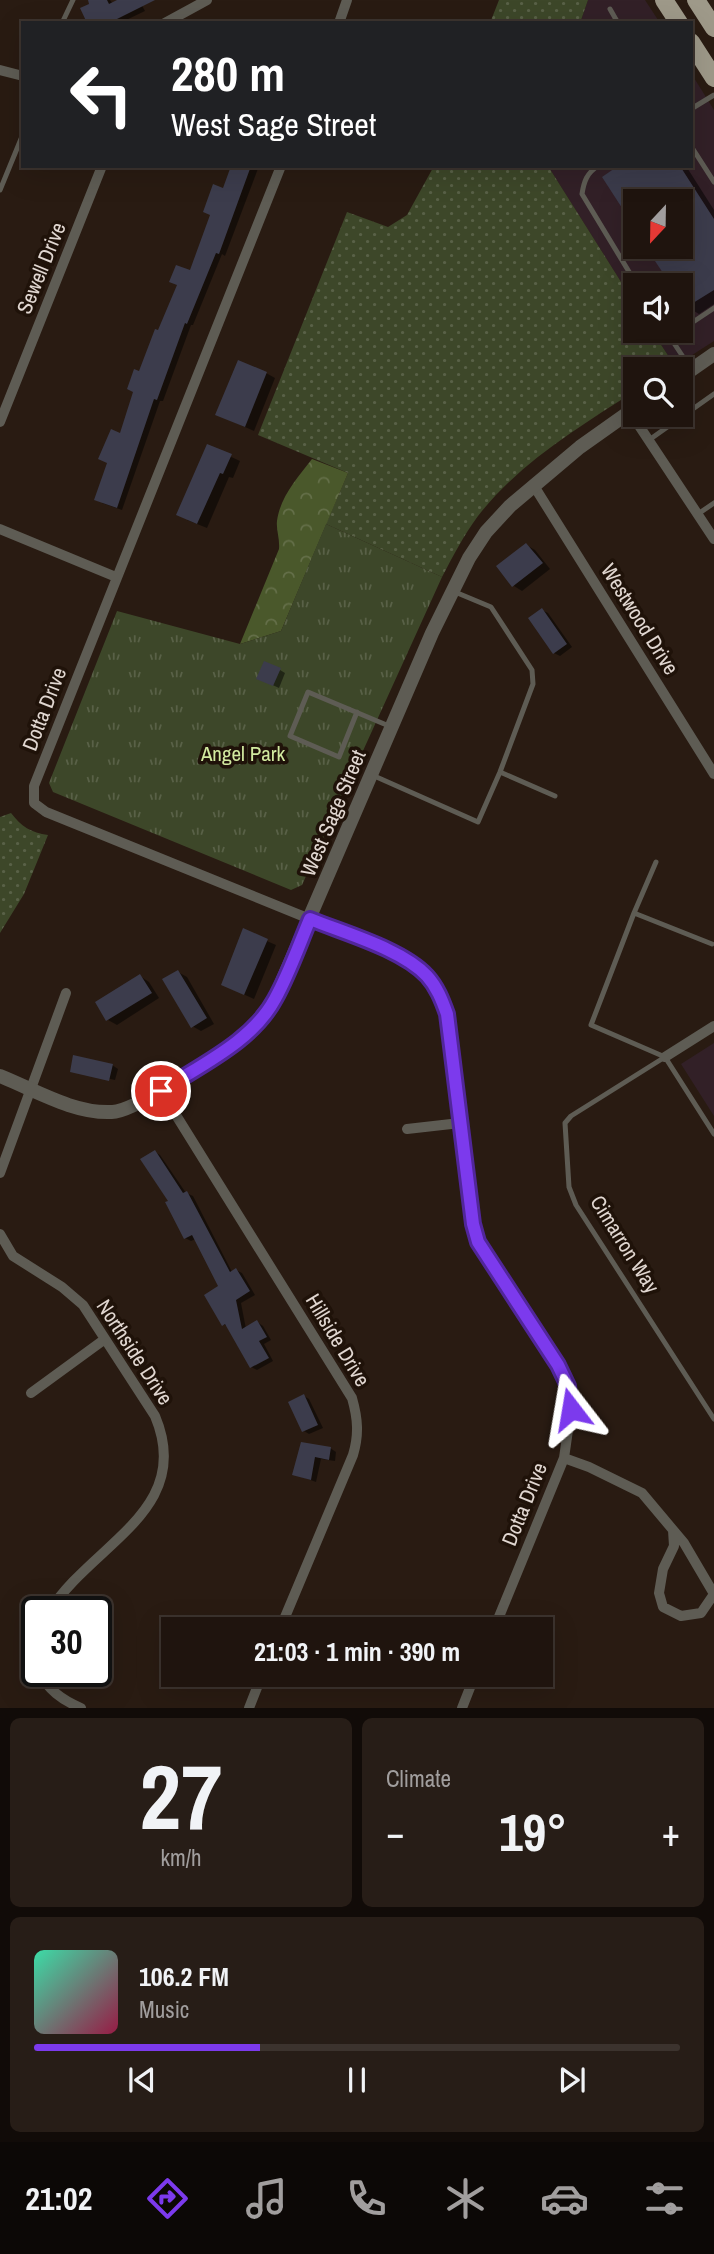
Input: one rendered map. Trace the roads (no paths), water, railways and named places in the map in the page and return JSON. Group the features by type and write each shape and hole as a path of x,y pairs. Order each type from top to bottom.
{"main road":[{"path":"664,0 678,21"},
{"path":"696,0 714,28"},
{"path":"693,45 714,78"}],"street":[{"path":"169,21 208,0"},
{"path":"340,21 347,2"},
{"path":"0,70 21,75"},
{"name":"Sewell Drive","path":"0,422 101,168"},
{"name":"Dotta Drive","path":"280,168 34,786 34,803 47,812 396,954 412,963 440,993 447,1014 473,1224 478,1242 558,1365 568,1386 571,1409 564,1458 499,1617"},
{"path":"693,368 714,354"},
{"name":"West Sage Street","path":"0,1076 87,1110 115,1112 161,1091 237,1042 257,1023 274,1000 452,591 486,531 580,447 623,417"},
{"path":"642,427 714,538"},
{"name":"Westwood Drive","path":"534,486 714,774"},
{"path":"0,529 116,577"},
{"path":"0,1173 66,993"},
{"name":"Cimarron Way","path":"665,1057 714,1026"},
{"name":"Hillside Drive","path":"161,1091 352,1398 358,1419 357,1441 352,1455 285,1617"},
{"path":"407,1129 460,1123"},
{"name":"Northside Drive","path":"0,1234 13,1256 62,1287 83,1305 155,1416 163,1433 165,1453 160,1483 149,1507 61,1596"},
{"path":"31,1393 105,1339"},
{"path":"564,1458 642,1493 684,1543 714,1594 701,1613 681,1616 663,1607 659,1593 663,1569 674,1546 673,1530"},
{"path":"49,1687 64,1700 81,1708"},
{"path":"249,1708 257,1687"},
{"path":"462,1708 470,1687"}],"lane":[{"path":"63,21 73,0"},
{"path":"610,9 617,21"},
{"path":"693,108 714,94"},
{"path":"0,190 21,139"},
{"path":"693,149 714,182"},
{"path":"595,168 590,171 584,183 582,194 631,273"},
{"path":"693,322 714,308"},
{"path":"649,440 714,394"},
{"path":"698,514 714,503"},
{"path":"372,775 478,822 500,772 533,684 532,670 491,607 452,591"},
{"path":"357,712 338,757 290,736 308,692 357,712 392,727"},
{"path":"500,772 555,796"},
{"path":"656,862 591,1025 665,1057 714,1134"},
{"path":"634,913 712,944"},
{"name":"Cimarron Way","path":"665,1057 571,1116 565,1123 569,1187 576,1205 714,1419"}],"park label":[{"name":"Angel Park","path":"243,753"}]}
